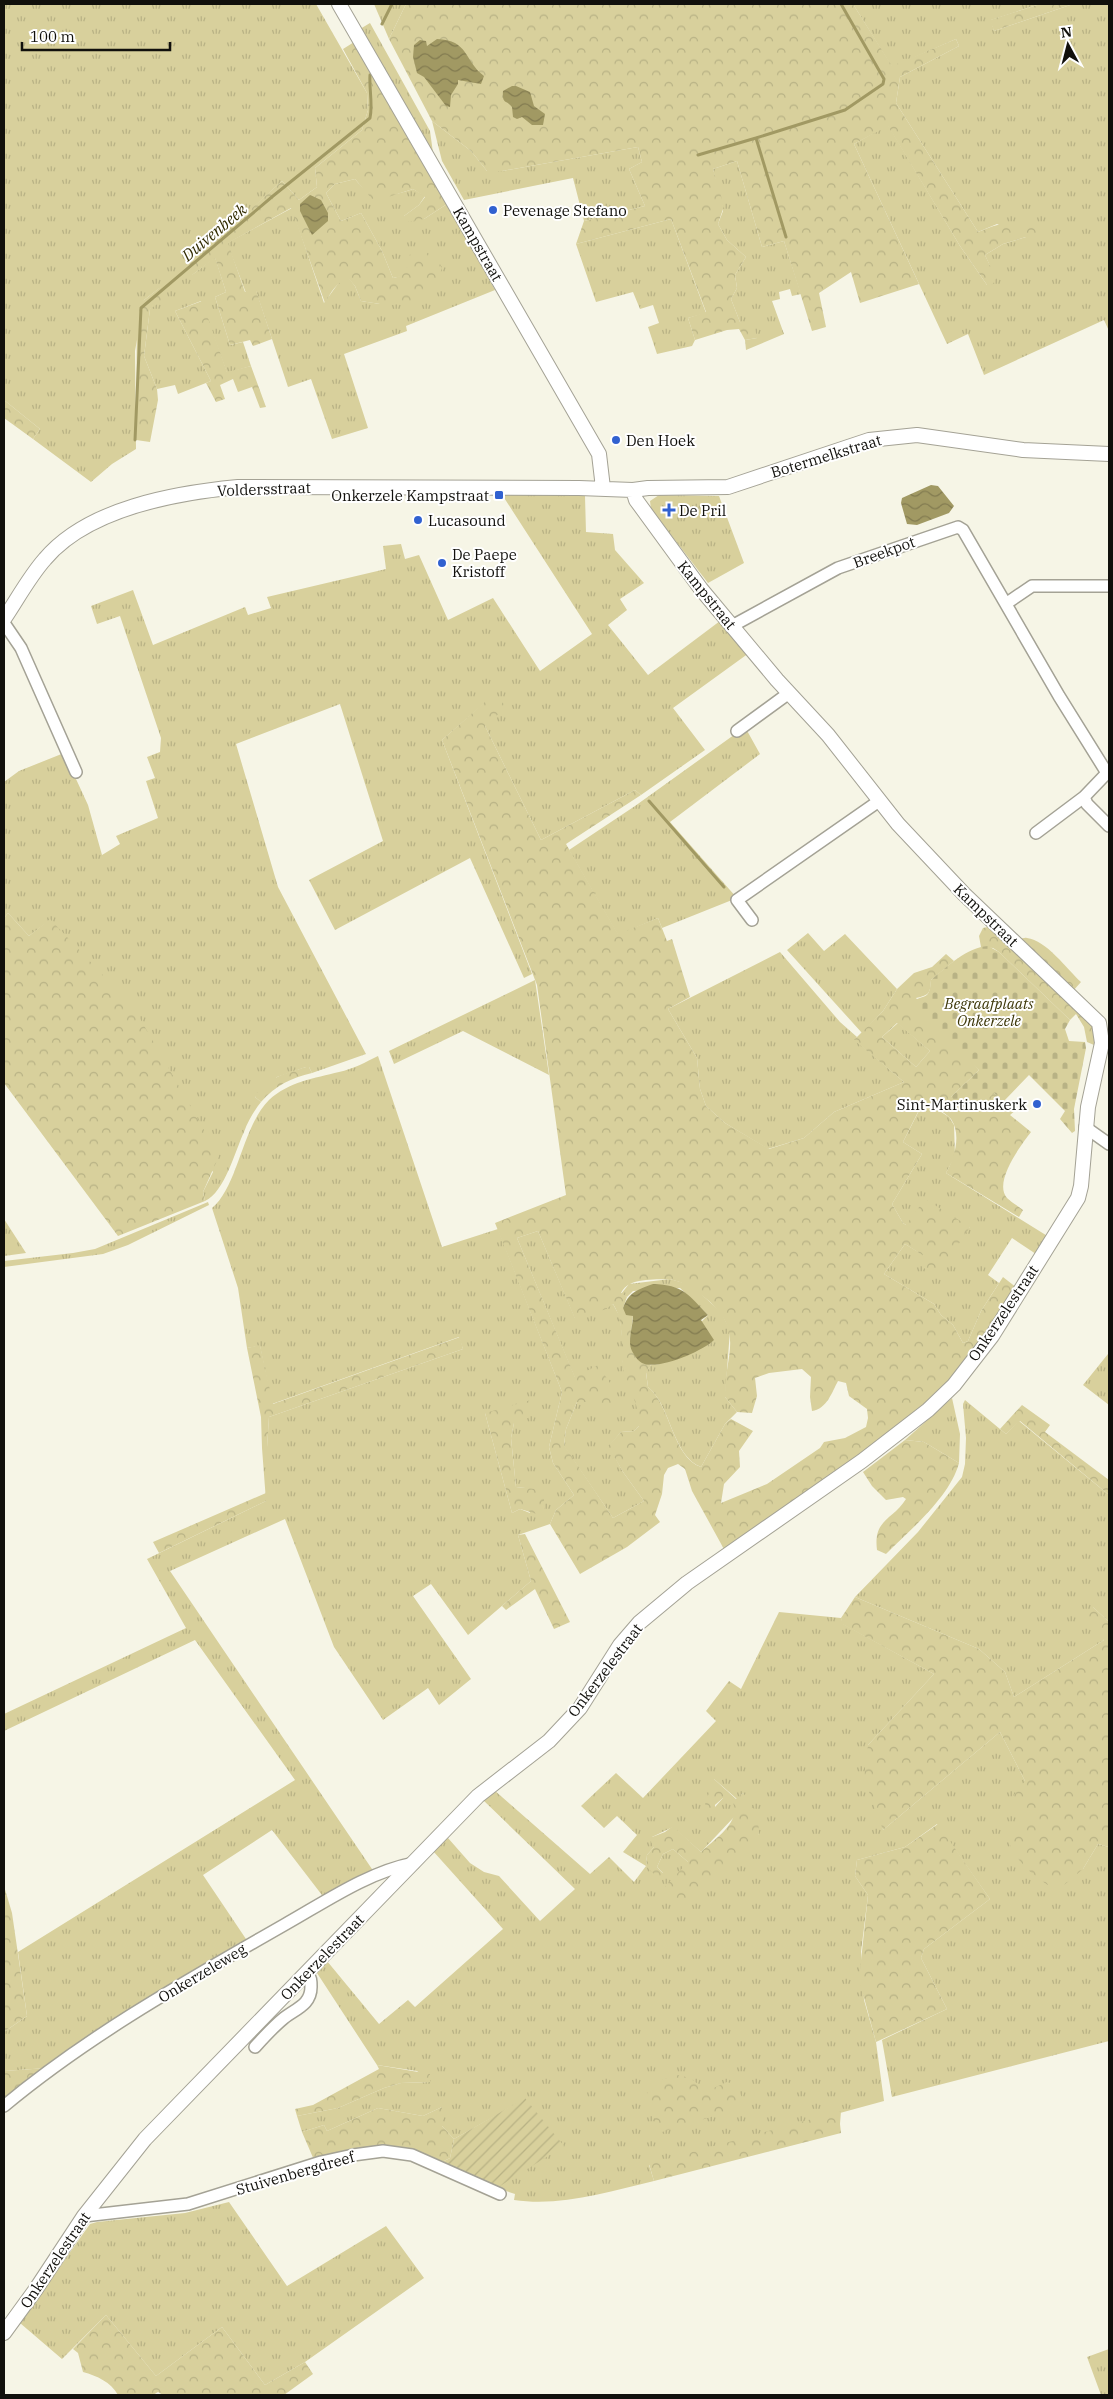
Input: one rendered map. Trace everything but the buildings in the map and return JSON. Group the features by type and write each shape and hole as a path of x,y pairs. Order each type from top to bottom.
{"street":[{"name":"Kampstraat","path":"338,4 599,454 603,488"},
{"name":"Botermelkstraat","path":"633,490 648,488 728,487 868,440 890,436 917,434 1023,450 1109,454"},
{"name":"Voldersstraat","path":"76,772 21,648 4,621 45,559 62,542 86,526 131,508 184,493 238,487 603,488 633,490"},
{"name":"Kampstraat","path":"633,490 636,500 676,557 789,693 828,735 879,801 921,849 964,894 1104,1019"},
{"name":"Breekpot","path":"732,626 838,568 958,526 963,530 1064,704 1108,773 1084,797 1036,833"},
{"path":"1007,603 1032,586 1109,586"},
{"path":"737,730 789,693"},
{"path":"1084,797 1087,804 1109,826"},
{"path":"752,920 737,900 879,801"},
{"name":"Onkerzelestraat","path":"4,2333 36,2289 84,2216 145,2139 478,1796 549,1741 580,1708 620,1645 651,1612 687,1583 862,1461 928,1410 954,1384 992,1336 1078,1198 1081,1186 1084,1127 1102,1043 1104,1019"},
{"path":"1084,1127 1109,1144"},
{"name":"Onkerzeleweg","path":"4,2106 62,2060 238,1952 357,1885 393,1867 414,1863"},
{"path":"255,2047 284,2018 304,2005 308,1999 311,1982 310,1976 306,1973"},
{"name":"Stuivenbergdreef","path":"84,2216 188,2204 320,2162 383,2151 412,2155 500,2194"}],"green space":[{"path":"4,4 316,4 367,93 368,110 362,130 315,168 317,187 299,200 282,181 238,221 192,275 215,257 226,292 215,297 230,345 243,342 251,366 227,373 201,301 175,311 211,381 178,394 175,385 157,389 144,356 150,309 161,287 144,300 135,351 136,449 112,464 91,482 33,439 40,429 4,400"},
{"path":"374,4 406,4 389,39"},
{"path":"406,4 853,4 892,66 956,39 959,46 900,77 896,103 978,232 1000,224 1020,222 1036,225 1039,233 1003,244 985,255 996,278 993,284 987,285 960,246 888,126 854,144 919,284 860,303 851,272 819,293 826,327 812,331 784,241 762,247 737,161 713,169 724,206 718,224 727,240 746,257 735,275 737,288 731,299 740,322 754,324 757,338 745,340 739,329 727,330 695,340 688,318 706,312 671,219 576,244 584,221 645,206 629,169 642,162 638,147 502,171 487,171 471,151 432,121 389,39"},
{"path":"853,4 1040,4 991,20 994,31 1073,4 1109,4 1109,331 1104,320 984,375 968,334 947,344 854,144 888,125 960,246 987,285 990,266 985,255 1003,244 1026,237 997,224 978,232 896,103 900,77 959,46 956,39 892,67"},
{"path":"1040,4 1073,4 994,31 990,20"},
{"path":"370,23 430,131 434,160 360,29"},
{"path":"359,39 447,204 424,219 407,222 404,216 419,205 425,197 413,189 388,197 372,199 355,179 335,184 326,193 341,221 361,213 382,251 393,278 402,275 406,271 409,255 424,251 437,258 442,268 440,273 433,284 422,294 406,303 389,305 361,301 355,286 348,278 337,285 325,303 291,208 228,243 245,292 256,290 272,339 253,346 250,340 230,345 215,297 226,292 215,258 192,275 186,267 282,181 299,200 317,187 315,168 362,130 368,110 367,93 343,49"},
{"path":"432,121 471,151 487,171 502,171 638,147 642,162 629,169 645,206 584,221 573,178 464,200 442,161"},
{"path":"737,161 762,247 784,241 801,294 792,296 790,289 779,292 780,299 772,301 784,334 746,350 745,340 757,338 740,322 731,299 737,288 735,275 746,257 727,240 718,224 723,211 713,169"},
{"path":"355,179 361,186 375,194 397,194 413,189 425,196 419,205 404,216 424,219 447,204 495,290 406,326 407,331 344,354 368,428 332,439 311,379 288,387 256,291 246,293 227,243 292,208 324,303 340,281 348,277 355,286 361,301 380,304 403,276 393,278 382,251 361,213 341,221 326,193 335,184"},
{"path":"671,219 706,313 688,318 695,340 692,346 657,354 648,327 659,323 653,305 640,309 633,292 596,302 576,244"},
{"path":"162,286 168,297 150,309 144,356 157,389 158,400 150,442 136,440 137,309 144,300"},
{"path":"202,301 227,372 251,366 266,407 260,408 252,387 238,392 233,379 220,385 225,399 216,402 206,383 211,381 175,311"},
{"path":"4,400 40,429 33,439 4,418"},
{"path":"501,493 585,496 586,532 613,534 615,550 644,583 620,599 627,610 608,625 648,675 720,621 749,653 673,708 705,750 641,795 635,790 541,840 485,726 495,694 442,740 532,974 524,978 470,858 335,930 309,880 383,841 340,704 236,744 278,887 366,1054 312,1073 309,1067 306,1067 277,1077 255,1097 261,1102 247,1124 229,1170 218,1189 205,1201 203,1192 213,1172 50,920 29,936 8,913 4,918 4,782 19,771 64,753 88,805 102,855 120,844 116,836 158,818 146,781 155,778 147,757 160,752 161,738 120,616 97,624 91,606 133,590 153,645 245,607 248,615 271,608 267,597 386,569 383,546 401,544 405,559 419,555 448,620 493,598 540,671 592,634"},
{"path":"659,495 719,496 744,563 708,583 651,509 650,501"},
{"path":"495,693 506,707 485,726 541,840 635,790 641,795 566,844 618,934 658,918 667,941 672,939 690,997 668,1009 697,1058 700,1089 706,1106 725,1123 769,1149 804,1138 834,1112 904,1082 854,1040 883,1011 897,989 914,973 932,967 946,954 954,961 931,980 928,993 916,998 979,1070 951,1097 994,1093 1017,1109 1010,1115 1031,1132 1010,1164 1003,1183 1007,1198 1023,1210 1019,1217 946,1173 956,1147 954,1125 945,1114 923,1102 903,1142 922,1154 892,1204 906,1225 925,1199 970,1227 936,1278 918,1263 924,1256 905,1244 884,1274 934,1304 941,1315 953,1325 963,1343 968,1341 981,1311 1003,1277 1017,1288 988,1338 939,1400 725,1551 692,1491 685,1469 678,1464 668,1468 664,1475 662,1494 655,1515 660,1522 627,1547 580,1574 550,1524 556,1510 574,1495 553,1463 549,1447 562,1392 495,1223 566,1195 537,985 442,740","holes":["897,1023 930,1051 916,1067 882,1037","538,1231 575,1319 606,1309 613,1304 617,1310 621,1331 623,1369 637,1408 639,1426 634,1431 621,1432 608,1446 623,1472 644,1501 613,1518 564,1445 566,1429 577,1402 589,1402 603,1411 612,1409 618,1401 610,1383 598,1365 575,1377 517,1238","670,1279 686,1285 709,1301 720,1313 727,1324 730,1335 725,1397 737,1412 752,1413 757,1396 755,1378 769,1373 802,1369 811,1377 810,1397 812,1411 825,1404 838,1381 846,1383 849,1396 867,1409 866,1427 845,1438 824,1442 820,1448 767,1484 721,1503 724,1484 740,1467 739,1451 753,1431 731,1419 725,1424 701,1467 691,1461 684,1453 662,1406 656,1395 648,1387 646,1373 651,1365 643,1363 630,1341 633,1316 623,1308 627,1297 621,1293 625,1288 642,1280"]},
{"path":"745,727 760,754 670,822 737,898 662,928 658,918 618,935 569,850 635,806"},
{"path":"8,913 29,936 50,919 134,1008 219,1156 203,1192 205,1201 118,1236 4,1083 4,918"},
{"path":"992,926 1013,945 1025,938 1034,940 1049,949 1081,982 1073,991 1101,1019 1094,1045 1087,1042 1084,1027 1076,1014 1070,1020 999,952 993,948 981,947 979,936 983,928"},
{"path":"808,933 824,951 845,934 897,989 883,1011 862,1033 787,950"},
{"name":"Begraafplaats Onkerzele","path":"988,946 999,952 1070,1020 1065,1029 1069,1041 1085,1042 1086,1048 1074,1109 1075,1131 1072,1133 1060,1119 1065,1111 1029,1075 1004,1101 994,1093 972,1114 951,1097 979,1070 909,1005 927,995 931,980 951,964 972,950"},
{"path":"780,952 840,1022 857,1037 855,1040 904,1082 834,1112 804,1138 768,1149 725,1123 706,1106 700,1089 697,1058 668,1009"},
{"path":"535,980 549,1075 463,1031 394,1064 389,1051"},
{"path":"898,1023 930,1051 916,1067 882,1037"},
{"path":"378,1056 442,1247 498,1229 562,1392 549,1447 553,1463 574,1495 556,1510 550,1524 518,1535 531,1581 468,1635 431,1584 413,1596 471,1679 439,1705 428,1688 383,1720 334,1647 285,1519 170,1571 374,1872 325,1899 272,1830 203,1875 248,1942 47,2068 4,2071 4,2032 27,2016 18,1952 295,1780 195,1640 4,1731 4,1714 186,1628 147,1559 266,1501 262,1448 267,1447 269,1417 463,1349 459,1337 272,1404 260,1346 247,1348 238,1288 212,1208 228,1186 252,1125 269,1100 293,1085 349,1069","holes":["485,1413 514,1423 511,1438 516,1487 525,1488 530,1513 520,1509 512,1513"]},
{"path":"309,1067 312,1073 284,1083 261,1102 255,1097 264,1085 270,1081"},
{"path":"924,1101 949,1117 954,1125 955,1156 946,1173 1049,1237 1036,1254 1012,1238 988,1275 999,1283 981,1311 968,1341 963,1343 953,1325 941,1315 934,1304 884,1274 905,1244 925,1256 970,1227 906,1225 892,1204 922,1154 903,1142"},
{"path":"208,1202 209,1205 128,1245 103,1254 4,1267 4,1261 95,1249"},
{"path":"4,1219 26,1253 4,1256"},
{"path":"538,1231 575,1318 613,1304 620,1317 623,1346 622,1360 640,1412 639,1426 634,1431 621,1432 609,1446 623,1472 644,1501 613,1518 564,1446 566,1429 577,1402 589,1402 575,1378 517,1238"},
{"path":"670,1279 691,1285 721,1312 730,1330 725,1397 737,1412 725,1424 701,1467 691,1461 678,1442 656,1395 648,1387 646,1372 651,1365 660,1364 708,1315 680,1288 633,1291 627,1297 621,1294 629,1284"},
{"path":"460,1337 463,1349 269,1417 267,1448 262,1448 261,1417 247,1348 260,1345 273,1404"},
{"path":"1109,1355 1109,1405 1083,1385"},
{"path":"952,1398 960,1434 959,1463 924,1442 905,1440"},
{"path":"531,1400 532,1414 528,1418 514,1423 511,1438 516,1487 535,1489 544,1499 544,1510 537,1514 520,1509 512,1513 485,1413"},
{"path":"965,1400 1006,1434 1019,1421 1109,1495 1109,1622 1093,1607 1104,1640 1014,1697 1005,1672 979,1649 855,1597 918,1532 962,1477 965,1464 966,1438 963,1404"},
{"path":"1022,1405 1050,1425 1045,1432 1109,1480 1109,1495 1020,1421 1006,1434 1000,1429"},
{"path":"905,1440 924,1442 959,1463 954,1476 938,1500 917,1524 886,1554 877,1550 878,1532 885,1521 906,1499 903,1497 886,1500 872,1486 863,1472"},
{"path":"266,1493 266,1501 159,1553 153,1542"},
{"path":"525,1534 570,1622 554,1629 535,1589 506,1610 502,1606 531,1581 518,1535"},
{"path":"855,1597 979,1649 1005,1672 1014,1697 1104,1640 1082,1616 1093,1607 1109,1622 1109,1847 1098,1844 1083,1869 1057,1891 1033,1874 1021,1862 1015,1855 1007,1837 1032,1824 1010,1800 1025,1781 1000,1732 883,1830 864,1778 868,1745 934,1674 842,1624 841,1618"},
{"path":"779,1612 841,1618 843,1624 934,1674 868,1745 883,1830 1000,1732 1025,1781 1083,1869 1098,1844 1109,1847 1109,2041 892,2097 882,2040 947,2009 921,1958 924,1949 990,1899 937,1824 905,1847 857,1860 855,1876 868,1895 861,1952 864,2000 876,2042 884,2101 649,2165 654,2181 602,2194 549,2202 514,2200 515,2194 497,2188 525,2099 454,2139 442,2126 442,2107 423,2116 378,2108 327,2131 324,2125 302,2132 297,2116 338,2108 384,2088 401,2083 430,2082 417,2071 377,2065 317,1973 327,1961 379,2024 408,2000 415,2007 503,1929 433,1851 448,1838 470,1863 484,1872 499,1876 540,1921 575,1889 482,1799 494,1790 590,1874 609,1857 634,1882 646,1866 623,1852 637,1835 617,1816 604,1828 581,1806 616,1773 643,1798 716,1721 706,1711 729,1681 741,1689","holes":["714,1779 737,1799 743,1793 759,1834 688,1862 673,1849 663,1854 657,1867 663,1873 646,1866 647,1855 654,1847 652,1837 673,1827 701,1852 735,1816 735,1804 730,1797 723,1798 715,1807"]},
{"path":"714,1779 736,1799 743,1793 755,1812 759,1834 682,1909 662,1890 688,1862 673,1849 663,1854 657,1867 665,1876 659,1879 646,1866 647,1855 654,1847 651,1842 652,1837 665,1832 673,1826 701,1852 727,1828 732,1821 734,1813 734,1806 730,1798 723,1798 709,1810 705,1804"},
{"path":"938,1824 990,1899 924,1949 921,1958 947,2009 876,2042 859,1979 868,1895 855,1876 857,1860 905,1847"},
{"path":"4,1886 12,1913 27,2016 4,2032"},
{"path":"377,2065 430,2074 430,2082 401,2083 384,2088 338,2108 297,2116 295,2109 313,2105 379,2069"},
{"path":"47,2068 4,2102 4,2071"},
{"path":"678,2075 690,2078 707,2091 727,2082 737,2085 742,2098 727,2112 662,2132 651,2112 647,2096 654,2084"},
{"path":"525,2098 564,2146 497,2188 442,2162 450,2158 454,2139"},
{"path":"442,2107 442,2126 454,2139 450,2158 442,2162 404,2149 314,2160 302,2132 324,2125 327,2131 378,2108 423,2116"},
{"path":"841,2111 841,2133 654,2181 649,2164"},
{"path":"229,2202 287,2286 386,2226 424,2278 305,2362 265,2385 222,2327 156,2376 106,2315 62,2359 20,2323 90,2224 185,2213"},
{"path":"106,2315 156,2376 222,2327 265,2385 305,2362 313,2374 284,2395 163,2395 158,2392 153,2395 118,2395 112,2386 103,2380 83,2372 78,2353 73,2349"},
{"path":"1109,2349 1109,2395 1101,2395 1087,2357"}],"water":[{"path":"437,39 447,40 461,47 484,76 481,84 458,80 458,84 451,95 450,107 446,106 424,77 417,73 413,57 414,45 420,40 426,41 427,46"},
{"path":"512,86 530,92 534,106 545,114 543,125 532,125 522,117 517,119 513,117 512,107 504,100 503,95 503,91"},
{"path":"310,195 321,200 328,213 328,221 312,235 300,211 300,204"},
{"path":"931,485 938,486 954,506 949,513 917,525 907,524 901,503 902,498"},
{"path":"653,1284 671,1286 690,1296 708,1315 701,1320 714,1340 680,1359 649,1365 639,1361 631,1347 630,1339 633,1316 626,1315 623,1308 628,1298 634,1292"}],"waterway":[{"name":"Duivenbeek","path":"382,24 392,4"},
{"path":"786,237 756,138 845,110 883,84 884,79 841,4"},
{"name":"Duivenbeek","path":"135,440 141,308 273,196 370,118 370,75"},
{"path":"698,155 756,138"},
{"path":"649,801 724,887"}],"place":[{"name":"Pevenage Stefano","path":"493,210"},
{"name":"Den Hoek","path":"616,440"},
{"name":"Onkerzele Kampstraat","path":"499,495"},
{"name":"De Pril","path":"669,510"},
{"name":"Lucasound","path":"418,520"},
{"name":"De Paepe Kristoff","path":"442,563"},
{"name":"Sint-Martinuskerk","path":"1037,1104"}]}
